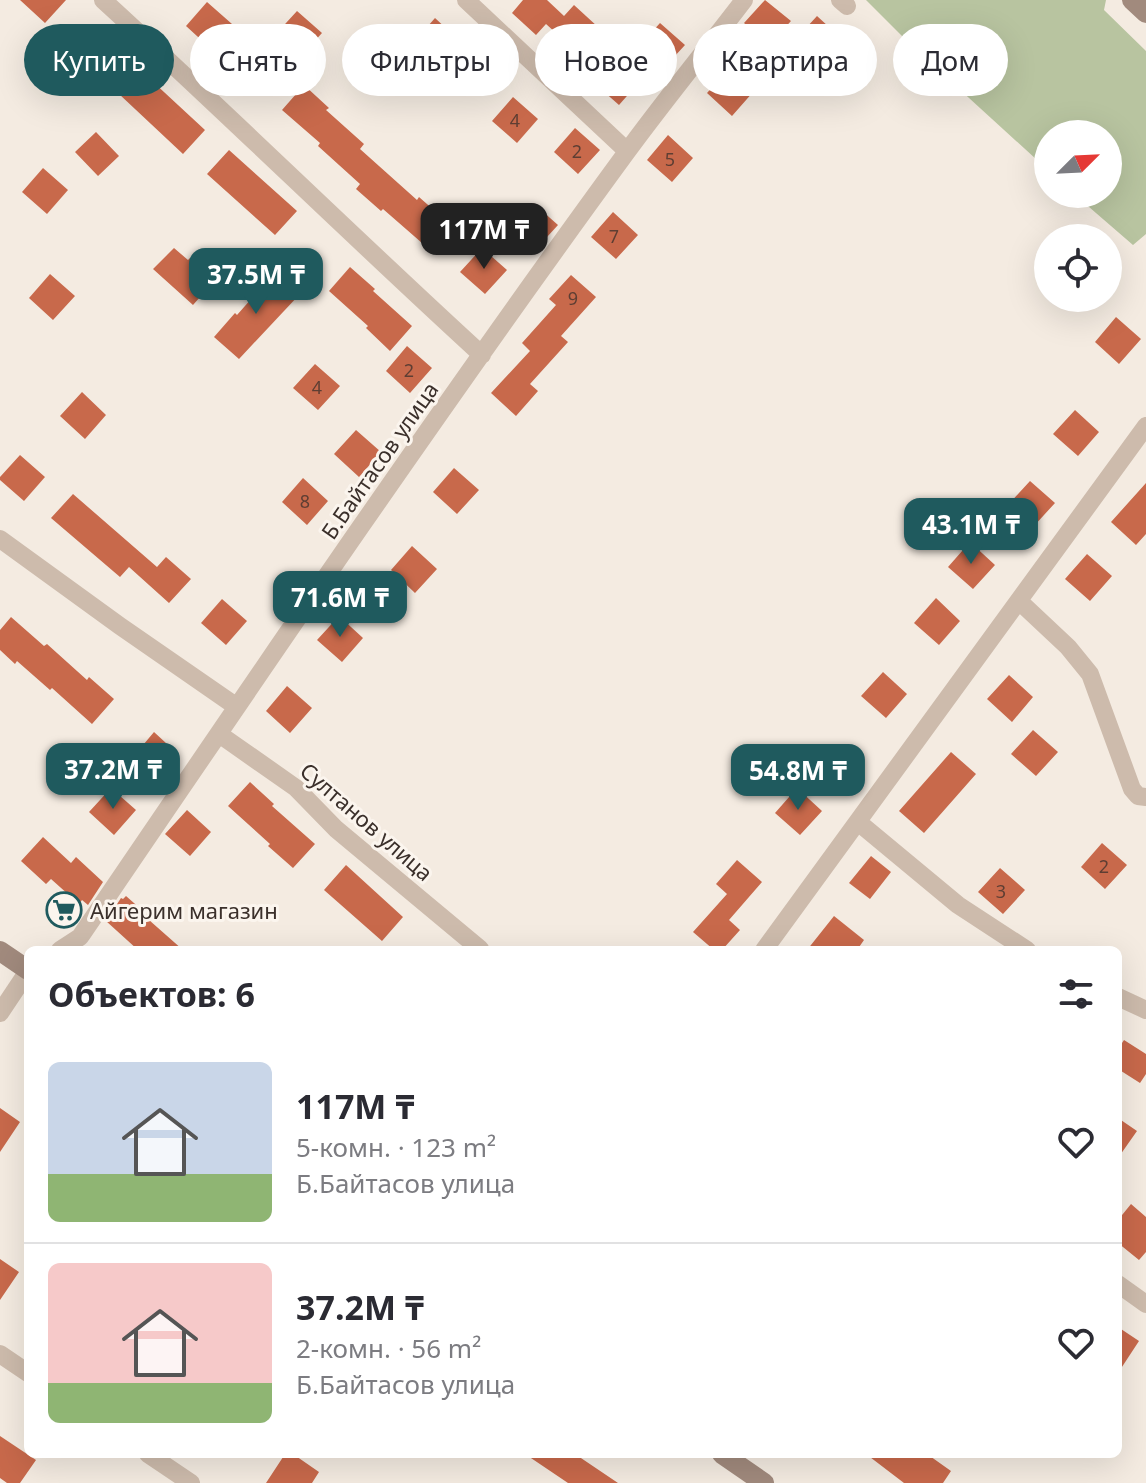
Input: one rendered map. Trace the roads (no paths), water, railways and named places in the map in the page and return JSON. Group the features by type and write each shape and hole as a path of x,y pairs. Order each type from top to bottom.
{"street":[{"path":"103,0 482,355"},
{"path":"466,0 627,151"},
{"name":"Б.Байтасов улица","path":"66,946 80,937 237,707 627,151 744,0"},
{"path":"1132,0 1146,13"},
{"path":"767,946 1146,426"},
{"path":"0,539 237,707"},
{"path":"1019,601 1068,647 1090,674 1132,789 1138,796 1146,797"},
{"name":"Султанов улица","path":"219,734 296,788 336,829 476,946"},
{"path":"858,822 958,905 1021,946"},
{"path":"0,951 24,967"},
{"path":"0,1013 24,976"},
{"path":"1122,999 1146,1010"},
{"path":"1122,1287 1146,1304"},
{"path":"0,1354 24,1370"},
{"path":"154,1458 191,1483"},
{"path":"728,1458 764,1483"}],"place":[{"name":"Айгерим магазин","path":"64,910"}]}
